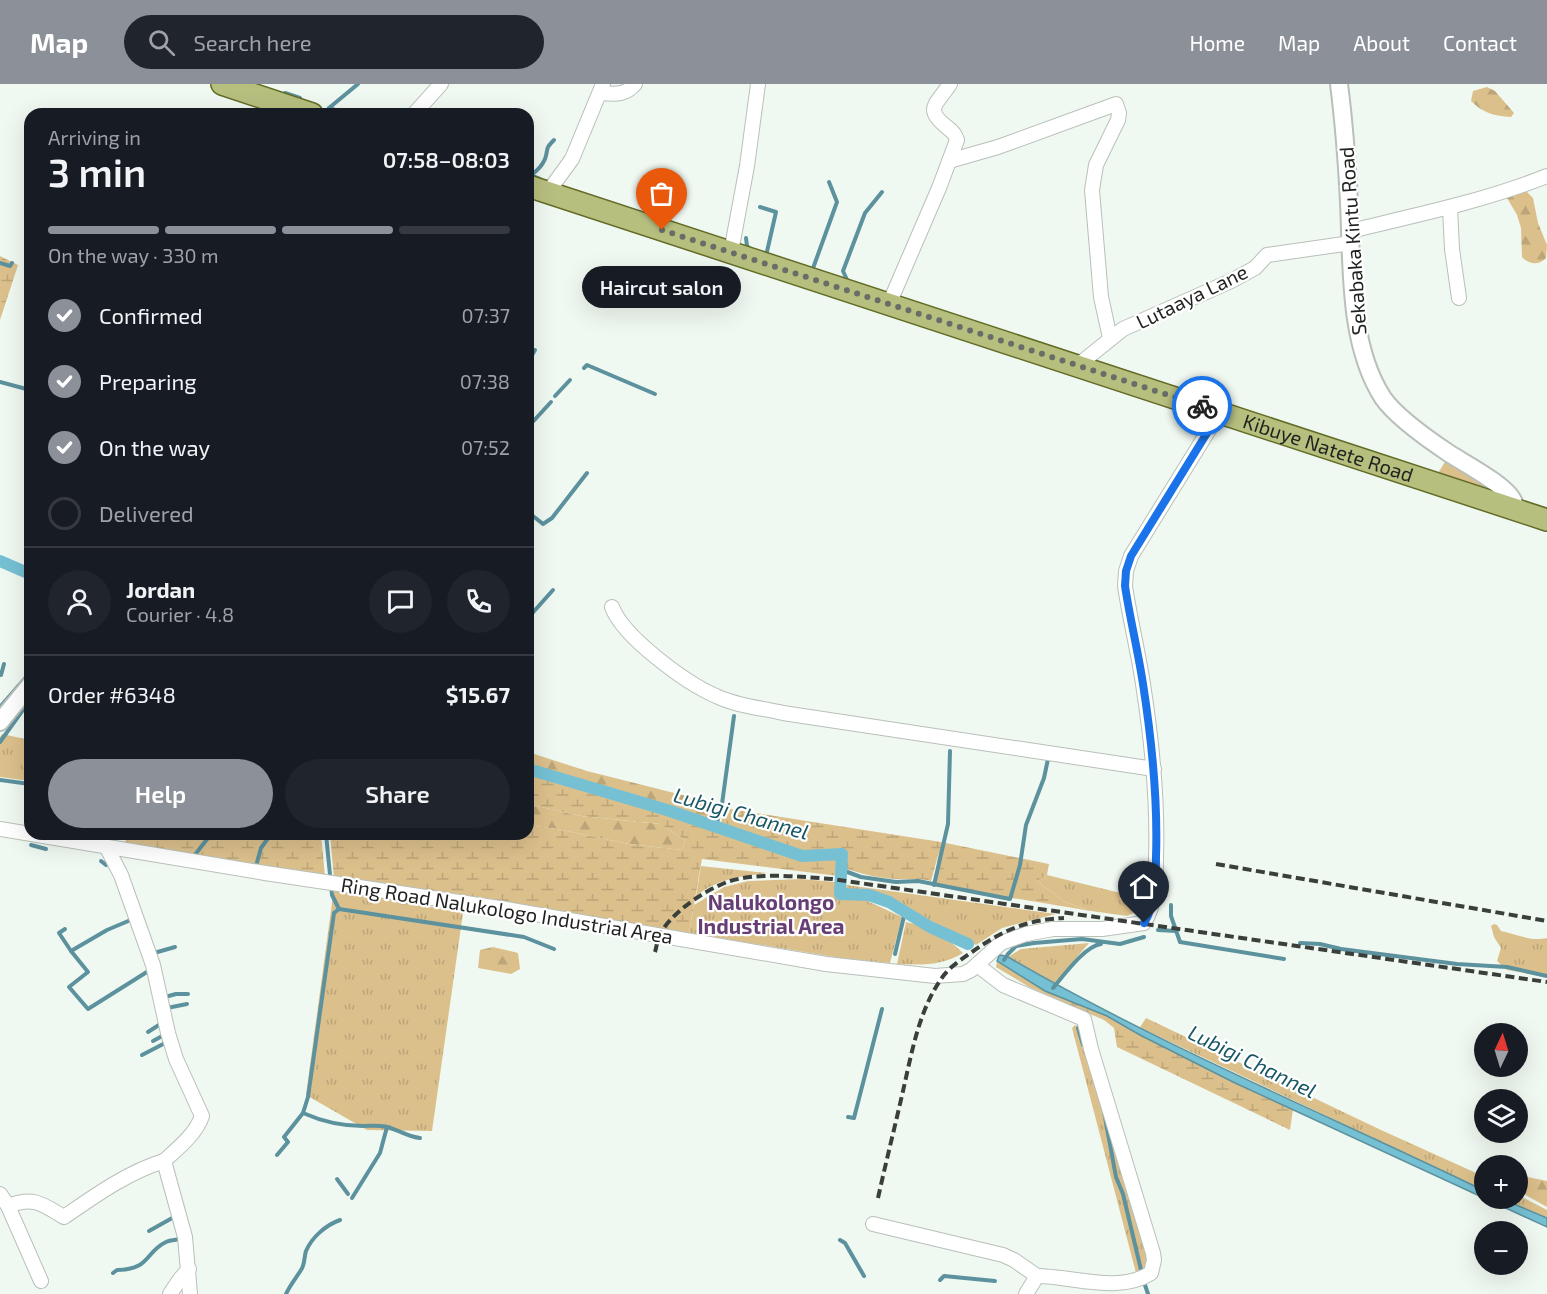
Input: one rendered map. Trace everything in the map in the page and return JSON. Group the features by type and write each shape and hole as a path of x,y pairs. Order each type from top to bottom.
{"main road":[{"path":"222,84 294,108"},
{"name":"Kibuye Natete Road","path":"534,188 1547,520"}],"street":[{"path":"419,108 441,84"},
{"path":"548,192 572,159 602,89 623,93 635,84"},
{"path":"730,252 747,166 758,84"},
{"path":"890,304 957,140 956,136 933,113 935,105 950,84"},
{"name":"Sekabaka Kintu Road","path":"1339,84 1347,152 1358,329 1364,360 1385,401 1422,434 1490,478 1512,497 1514,502 1510,507"},
{"path":"949,161 1054,128 1116,104 1119,116 1096,165 1092,190 1101,297 1110,338"},
{"name":"Lutaaya Lane","path":"1077,366 1123,329 1231,281 1255,268 1267,255 1351,237 1529,184 1547,176"},
{"path":"1450,208 1452,249 1459,298"},
{"name":"Ring Road Nalukologo Industrial Area","path":"62,840 549,916 826,964 935,976 963,974 977,965 1001,943 1026,934 1053,929 1102,928 1144,923 1152,907 1156,871 1157,810 1143,685 1127,597 1126,571 1131,556 1220,412"},
{"path":"612,607 623,628 652,653 697,685 732,702 783,713 1154,769"},
{"path":"0,722 24,693"},
{"name":"Ring Road Nalukologo Industrial Area","path":"0,829 24,833"},
{"path":"8,1206 25,1200 34,1201 64,1216 117,1182 164,1161 183,1143 202,1116 176,1059 153,966 121,875 107,848"},
{"path":"873,1224 1003,1256 1014,1260 1037,1276 1095,1282 1136,1281 1151,1274 1153,1253 1090,1049 1084,1019 1003,985 977,965"},
{"path":"164,1161 184,1231 190,1294"},
{"path":"0,1194 8,1206 40,1281"},
{"path":"170,1294 189,1269"},
{"path":"1026,1294 1037,1276"}],"green space":[{"path":"1487,87 1495,91 1514,113 1511,117 1489,113 1471,101 1473,91"},
{"path":"1527,192 1533,198 1538,223 1547,245 1546,258 1537,263 1530,263 1522,257 1521,228 1517,215 1507,198 1512,193"},
{"path":"0,256 18,265 0,320"},
{"path":"1445,462 1495,488 1500,494 1438,473"},
{"path":"2,734 24,739 24,780 0,777 0,737"},
{"path":"534,754 587,771 718,804 714,822 534,768"},
{"path":"534,776 708,826 799,858 839,857 838,876 702,859 689,933 334,879 331,840 534,840 534,826 629,844 682,850 685,840 660,824 581,816 534,805"},
{"path":"534,805 581,816 660,824 685,840 682,850 629,844 534,826"},
{"path":"724,808 941,842 1049,864 1047,875 1037,881 1065,902 1091,911 934,885 939,852 931,881 883,878 857,872 844,868 844,852 802,852 721,824"},
{"path":"126,840 322,840 325,877 125,846"},
{"path":"701,866 767,873 721,882 696,896"},
{"path":"1047,875 1141,898 1143,909 1127,916 1091,911 1065,902 1037,881"},
{"path":"801,879 836,882 836,896 863,899 902,917 890,963 840,958 689,933 694,905 724,887 748,881"},
{"path":"847,885 1056,914 1002,928 976,945 875,894 845,891"},
{"path":"334,888 463,913 432,1131 367,1130 306,1095"},
{"path":"906,922 937,933 963,953 939,962 897,964"},
{"path":"1494,924 1501,931 1536,939 1547,938 1547,977 1507,970 1497,961 1501,948 1494,937 1491,926"},
{"path":"1089,943 1054,984 1008,957 1021,949"},
{"path":"493,947 518,953 520,969 511,974 478,968 480,950"},
{"path":"997,961 1045,991 1107,1016 1140,1035 1293,1109 1290,1130 1117,1047 1114,1028 1104,1020 1029,987 996,967"},
{"path":"1146,1018 1474,1172 1474,1186 1143,1029 1140,1027"},
{"path":"1075,1025 1082,1029 1150,1260 1146,1271 1136,1273 1072,1028"},
{"path":"1528,1177 1547,1181 1547,1207 1528,1197"},
{"path":"1528,1200 1547,1210 1547,1218 1526,1209 1528,1209"}],"water":[{"path":"999,956 1008,957 1184,1050 1474,1186 1474,1193 1233,1082 1107,1016 1045,991 997,961"},
{"path":"1508,1209 1526,1209 1547,1218 1547,1227"}],"waterway":[{"path":"329,108 358,84"},
{"path":"285,93 300,98"},
{"path":"534,172 542,164 554,140"},
{"path":"534,176 540,179"},
{"path":"812,271 837,202 829,182"},
{"path":"848,282 843,271 865,213 882,192"},
{"path":"760,207 776,212 766,256"},
{"path":"746,238 747,246 753,251"},
{"path":"0,263 10,266 12,263"},
{"path":"584,368 587,365 655,394"},
{"path":"555,396 570,380"},
{"path":"0,382 24,388"},
{"path":"534,420 551,402"},
{"path":"534,517 543,524 552,518 587,473"},
{"name":"Lubigi Channel","path":"0,561 24,571"},
{"path":"534,611 553,590"},
{"path":"1,675 4,664"},
{"path":"0,707 24,679"},
{"path":"0,742 24,708"},
{"path":"716,826 722,804 734,716"},
{"path":"934,885 948,824 950,751"},
{"path":"842,870 861,877 896,882 918,881 1010,899 1020,865 1026,825 1044,778 1048,759"},
{"name":"Lubigi Channel","path":"534,771 667,810 802,856 842,854 840,894 869,895 889,902 930,927 968,944"},
{"path":"0,780 24,783"},
{"path":"194,856 206,840"},
{"path":"256,866 261,848 267,840"},
{"path":"327,840 332,895 339,909 524,937 554,949"},
{"path":"31,845 46,849"},
{"path":"101,861 106,865"},
{"path":"1171,905 1171,916 1180,942 1284,959"},
{"path":"277,1155 288,1142 284,1137 303,1113 308,1097 334,913 339,909"},
{"path":"895,954 905,912"},
{"path":"133,919 107,930 71,951 88,972 69,987 88,1009 150,970"},
{"path":"65,929 59,933 71,951"},
{"path":"1158,930 1176,931"},
{"path":"1004,960 1016,946 1034,943 1082,939 1120,944 1144,937"},
{"path":"1300,943 1457,964 1507,967 1547,976"},
{"path":"1053,988 1082,955 1101,944"},
{"path":"154,953 175,947"},
{"path":"165,997 188,994"},
{"path":"167,1008 187,1004"},
{"path":"848,1117 854,1118 882,1009"},
{"path":"148,1032 162,1023"},
{"path":"1078,1028 1083,1045"},
{"path":"153,1041 164,1035 164,1032"},
{"path":"142,1055 167,1042"},
{"path":"1104,1112 1116,1177 1123,1194 1142,1274"},
{"path":"303,1113 340,1124 387,1127 380,1153 352,1198"},
{"path":"387,1127 420,1138"},
{"path":"337,1179 348,1194"},
{"path":"149,1231 174,1217"},
{"path":"286,1294 302,1268 306,1251 312,1241 325,1228 340,1220"},
{"path":"113,1273 117,1270 136,1267 159,1246 168,1241 181,1239"},
{"path":"840,1240 845,1243 864,1276"},
{"path":"940,1280 944,1276 995,1281"},
{"path":"1145,1285 1148,1294"}],"railway":[{"path":"1216,864 1547,921"},
{"path":"655,952 659,936 665,926 700,895 742,878 781,876 832,879 1547,982"},
{"path":"878,1198 913,1046 922,1016 935,988 953,966 1005,932 1038,921 1064,918"}],"way so far":[{"path":"662,230 1202,406"}],"place":[{"name":"Haircut salon","path":"662,230"}],"district":[{"name":"Nalukolongo Industrial Area","path":"771,915"}],"route":[{"path":"1144,923 1152,907 1155,882 1157,810 1143,685 1125,586 1126,571 1131,556 1220,412 1202,406"}]}
